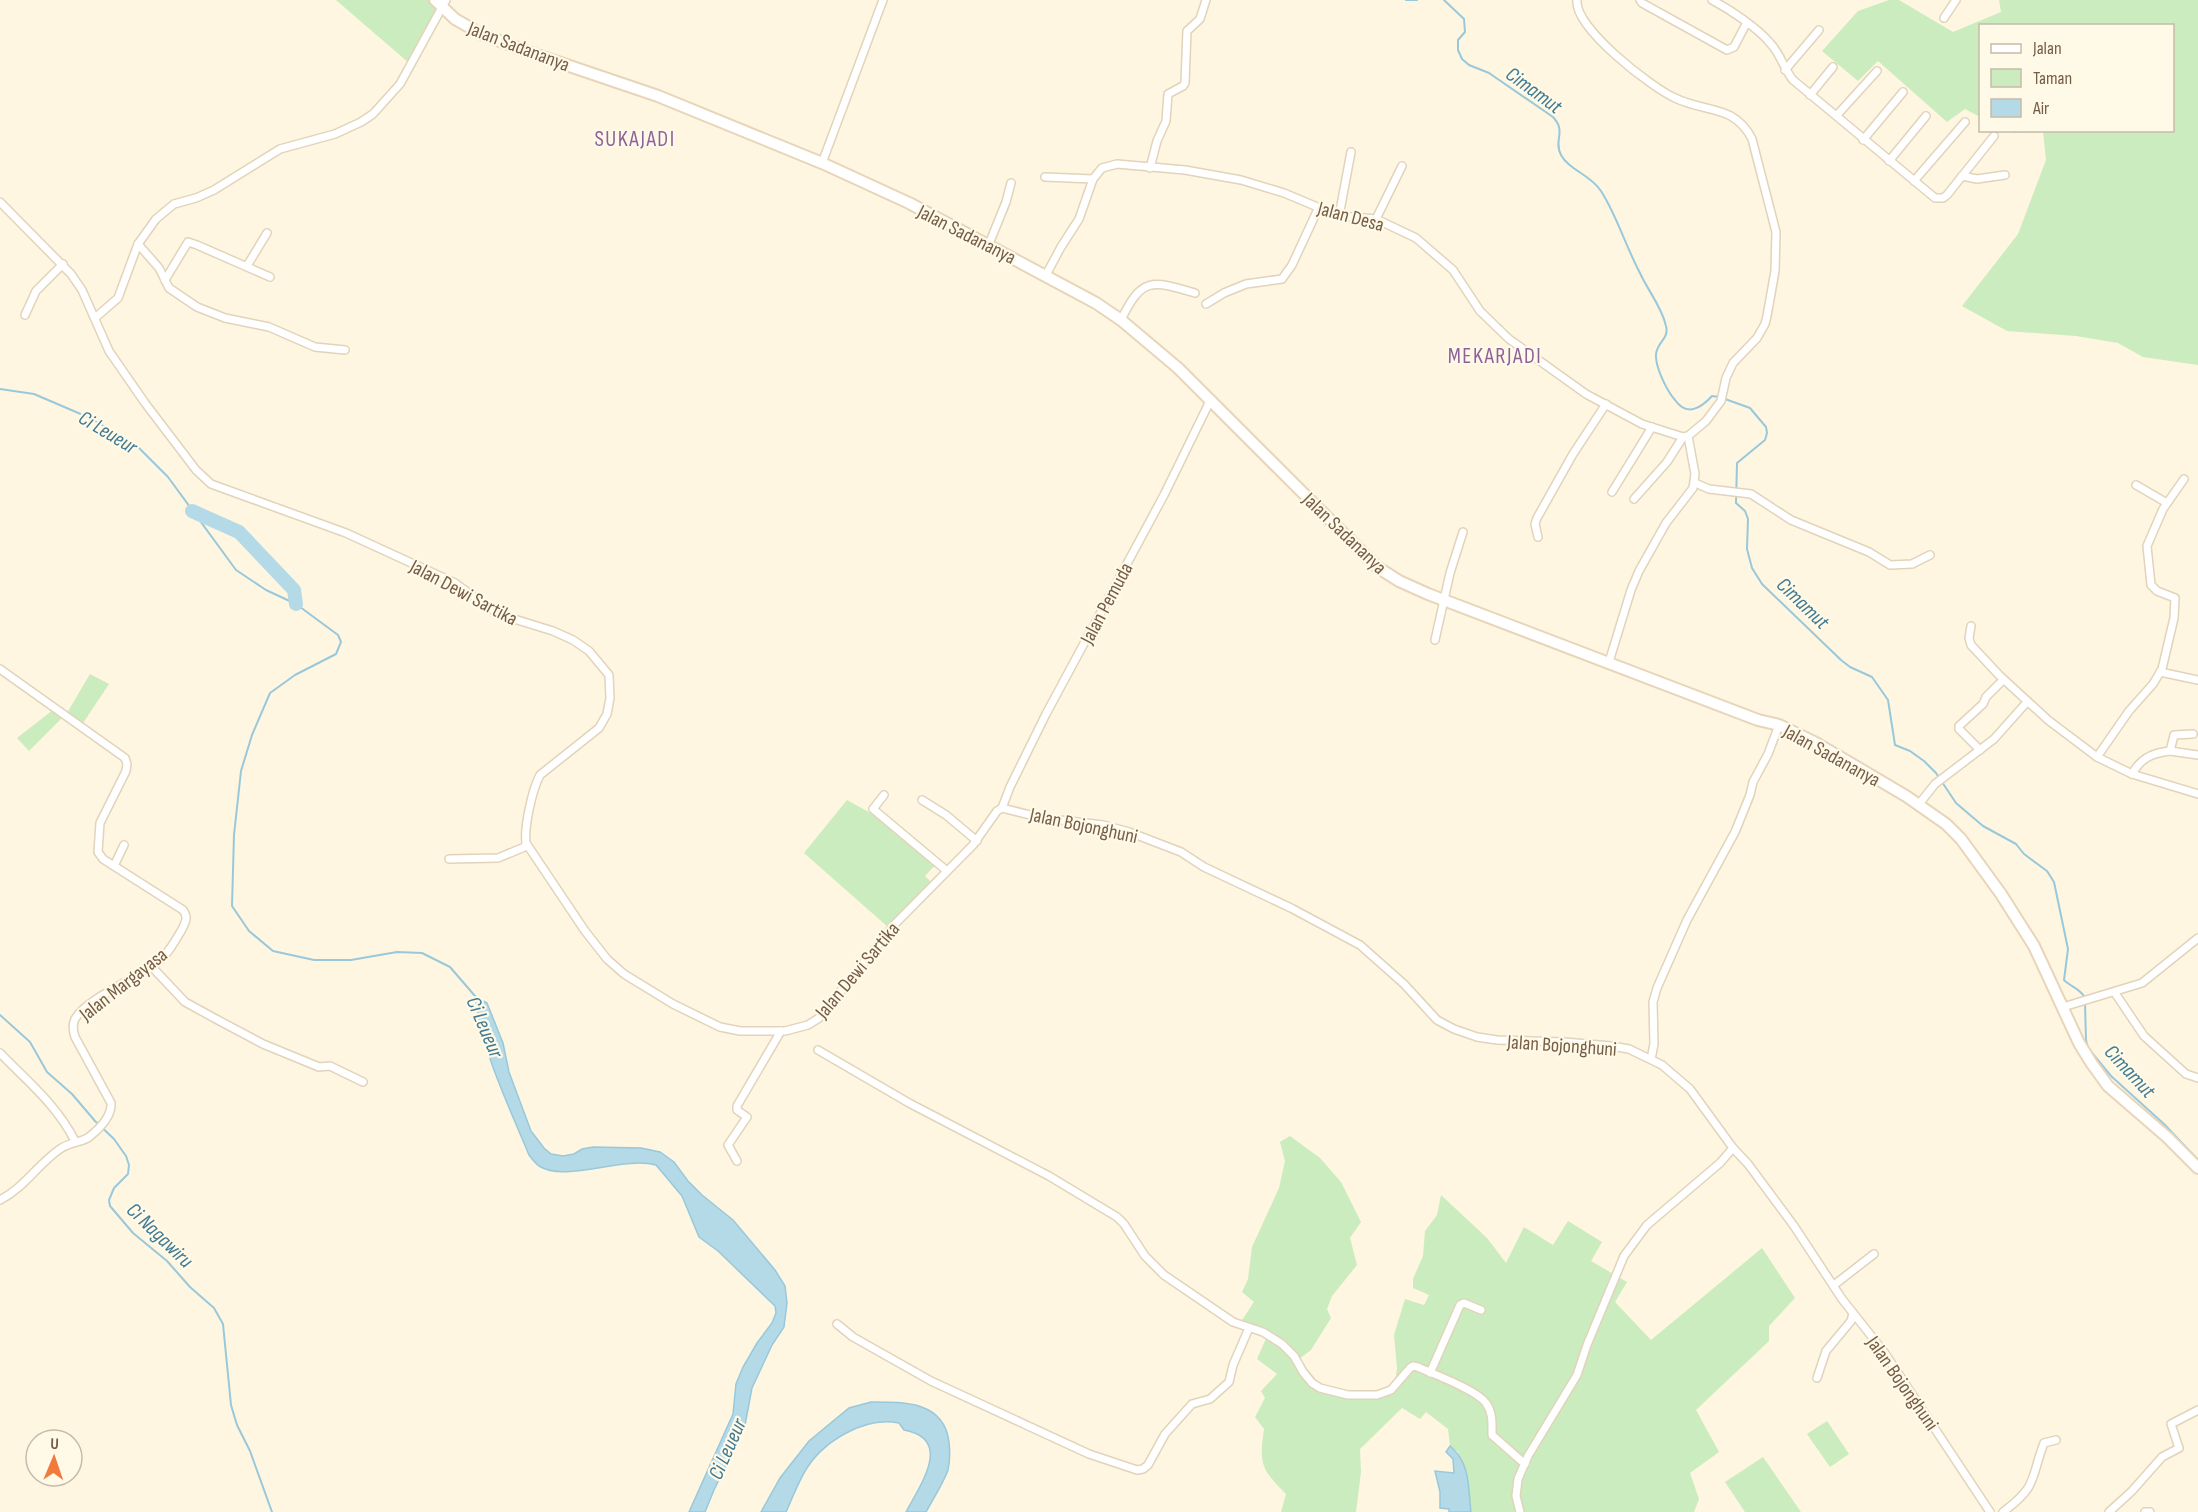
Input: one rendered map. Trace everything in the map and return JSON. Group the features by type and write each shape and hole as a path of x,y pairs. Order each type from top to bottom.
{"street":[{"path":"822,163 882,0"},
{"path":"1150,168 1157,141 1166,121 1168,94 1184,86 1185,83 1187,31 1200,19 1206,0"},
{"path":"1577,0 1579,11 1586,22 1623,63 1650,84 1674,98 1734,116 1747,128 1752,139 1776,232 1775,271 1765,324 1757,338 1733,363 1726,378 1722,398 1706,421 1686,436 1667,462 1634,499"},
{"path":"1640,0 1727,50 1734,47 1746,24"},
{"path":"1712,0 1722,3 1770,42 1785,70 1810,95 1939,199 1947,195 1994,135"},
{"path":"1944,18 1956,0"},
{"path":"95,318 118,298 138,244 156,219 174,204 214,190 280,149 335,134 374,114 400,84 441,3"},
{"name":"Jalan Sadananya","path":"441,3 455,19 481,34 658,96 822,163 989,244 1121,320 1211,399 1377,567 1412,587 1758,720 1779,725 1816,743 1919,804 1946,824 1961,839 2001,894 2034,946 2079,1042 2108,1086 2167,1137 2198,1168"},
{"path":"1785,70 1820,30"},
{"path":"1810,95 1833,67"},
{"path":"1836,115 1877,72"},
{"path":"1863,140 1903,92"},
{"path":"1889,161 1926,116"},
{"path":"1914,181 1965,122"},
{"path":"1339,216 1351,152"},
{"name":"Jalan Desa","path":"1093,179 1098,171 1109,165 1185,170 1241,180 1284,193 1339,216 1376,219 1421,242 1458,275 1480,311 1509,339 1586,394 1635,421 1686,436"},
{"path":"1376,219 1402,166"},
{"path":"1962,176 1977,179 2005,176"},
{"path":"1045,177 1093,179 1079,219 1046,275"},
{"path":"989,244 1011,183"},
{"name":"Jalan Dewi Sartika","path":"0,202 63,264 82,290 109,351 141,399 196,470 211,484 346,533 435,572 455,583 498,614 553,631 573,640 602,664 609,675 611,685 604,722 540,775 525,837 527,846 607,959 624,974 673,1004 720,1027 741,1031 781,1030 808,1025 819,1018 883,938 977,841 997,811 1002,808"},
{"path":"1206,304 1246,284 1282,279 1292,266 1318,209"},
{"path":"247,266 267,233"},
{"path":"165,279 188,243 192,242 270,277"},
{"path":"138,244 159,268 172,291 197,308 225,318 269,327 315,346 345,350"},
{"path":"24,315 36,291 63,264"},
{"path":"1121,320 1131,299 1146,285 1156,284 1195,293"},
{"name":"Jalan Pemuda","path":"1002,808 1046,714 1164,495 1211,399"},
{"path":"1538,537 1535,524 1537,518 1573,454 1606,404"},
{"path":"1612,492 1652,427"},
{"path":"1609,662 1639,571 1666,523 1691,492 1695,483 1686,436"},
{"path":"2097,757 2160,672 2168,644 2175,598 2157,591 2151,585 2147,552 2149,541 2167,503 2184,479"},
{"path":"1695,483 1709,489 1740,491 1758,498 1791,520 1869,552 1890,564 1912,564 1930,555"},
{"path":"2136,485 2167,503"},
{"path":"1435,640 1462,532"},
{"path":"1971,626 1969,638 1971,645 2003,680 2027,702 2097,757 2132,774 2198,794"},
{"name":"Jalan Margayasa","path":"0,669 105,742 127,760 127,767 119,787 99,827 98,855 186,914 185,923 170,949 152,967 98,999 78,1016 74,1023 75,1037 111,1103 111,1111 85,1140 75,1141 45,1160 29,1178 0,1200"},
{"path":"2160,672 2198,680"},
{"path":"1980,750 1959,729 1959,726 1983,704 1986,697 2003,680"},
{"path":"1919,804 1936,783 1980,750 2012,721 2014,715 2027,702"},
{"path":"1651,1059 1654,1044 1653,1002 1657,988 1683,928 1735,832 1753,782 1768,754 1779,725"},
{"path":"2170,751 2174,735 2193,734"},
{"path":"2132,774 2142,760 2155,754 2170,751 2198,755"},
{"path":"884,795 873,809 947,871"},
{"path":"922,800 946,815 977,841"},
{"name":"Jalan Bojonghuni","path":"1002,808 1042,818 1104,825 1176,850 1204,867 1291,908 1353,941 1404,984 1437,1020 1454,1029 1477,1037 1497,1040 1564,1042 1629,1049 1651,1059 1677,1076 1690,1089 1733,1148 1748,1164 1853,1313 1884,1352 1990,1512"},
{"path":"114,866 124,845"},
{"path":"449,859 498,858 527,846"},
{"path":"2063,1007 2142,983 2196,942"},
{"path":"152,967 181,998 198,1010 263,1044 319,1066 331,1066 363,1082"},
{"path":"2115,993 2144,1036 2186,1074 2198,1078"},
{"path":"737,1161 728,1145 747,1117 737,1110 737,1106 781,1030"},
{"path":"818,1050 909,1103 1049,1176 1117,1217 1145,1256 1164,1275 1233,1322 1263,1332 1282,1344 1294,1356 1312,1383 1330,1391 1364,1397 1377,1395 1391,1390 1413,1366 1464,1388 1483,1399 1491,1415 1492,1435 1525,1464"},
{"path":"0,1053 42,1094 69,1128 75,1141"},
{"path":"1520,1512 1516,1488 1525,1464 1577,1375 1624,1256 1647,1225 1720,1163 1733,1148"},
{"path":"1834,1285 1874,1254"},
{"path":"1430,1373 1460,1305 1464,1304 1481,1310"},
{"path":"1817,1378 1826,1351 1851,1322 1853,1313"},
{"path":"837,1324 854,1337 931,1381 1089,1454 1137,1470 1148,1465 1165,1434 1192,1404 1210,1399 1229,1382 1233,1365 1249,1329"},
{"path":"2109,1512 2119,1509 2162,1457 2179,1448 2171,1424 2198,1410"},
{"path":"2003,1512 2029,1489 2044,1443 2056,1440"},
{"path":"2145,1512 2150,1512"}],"green space":[{"path":"336,0 428,0 439,11 409,63"},
{"path":"1889,0 1899,0 1953,32 2001,12 1999,0 2198,0 2198,365 2143,357 2118,343 2076,336 2007,331 1962,306 2018,234 2046,160 2043,132 2174,132 2174,24 1979,24 1979,116 1965,109 1947,122 1878,61 1858,81 1822,51 1858,11"},
{"path":"90,674 109,684 83,723 67,713"},
{"path":"53,710 63,717 29,751 17,738"},
{"path":"847,800 890,824 936,864 925,876 931,882 888,927 804,853"},
{"path":"1290,1136 1320,1158 1341,1182 1361,1222 1350,1238 1357,1265 1332,1296 1327,1309 1331,1318 1311,1350 1299,1359 1327,1393 1370,1397 1394,1390 1397,1368 1394,1335 1405,1299 1424,1305 1429,1295 1413,1288 1413,1279 1423,1256 1425,1231 1437,1215 1441,1195 1487,1238 1506,1263 1524,1227 1553,1245 1568,1221 1602,1242 1591,1261 1627,1282 1615,1302 1651,1340 1762,1248 1795,1298 1769,1326 1769,1341 1696,1410 1719,1452 1690,1473 1699,1499 1694,1512 1471,1512 1458,1452 1450,1446 1448,1429 1426,1412 1420,1419 1402,1408 1360,1449 1361,1472 1356,1512 1281,1512 1286,1494 1271,1478 1264,1465 1262,1450 1264,1429 1255,1417 1265,1398 1261,1391 1277,1374 1257,1359 1268,1334 1242,1320 1254,1302 1242,1292 1248,1279 1252,1247 1279,1188 1285,1161 1280,1142"},
{"path":"1827,1421 1849,1454 1830,1467 1807,1434"},
{"path":"1763,1457 1801,1512 1745,1512 1725,1482"}],"water":[{"path":"475,996 487,1003 503,1043 509,1072 531,1131 544,1148 551,1154 563,1156 593,1147 641,1148 660,1152 674,1162 702,1195 733,1220 775,1270 785,1286 787,1303 784,1327 772,1345 752,1388 745,1425 705,1512 689,1512 733,1414 736,1384 743,1367 772,1323 776,1313 775,1306 718,1251 699,1237 682,1196 656,1165 627,1164 564,1172 550,1170 535,1162 529,1155 497,1077 483,1037"},
{"path":"871,1402 896,1402 920,1407 931,1411 946,1429 950,1449 948,1470 926,1512 906,1512 925,1477 929,1464 930,1453 927,1443 919,1435 904,1430 899,1423 886,1422 858,1428 832,1442 821,1451 804,1473 786,1512 761,1512 780,1478 809,1441 849,1408"},
{"path":"1450,1446 1462,1460 1465,1468 1471,1512 1449,1512 1449,1509 1440,1508 1440,1492 1435,1471 1454,1473 1453,1459 1446,1452"}],"waterway":[{"name":"Cimamut","path":"1406,0 1417,0"},
{"name":"Cimamut","path":"1444,0 1464,19 1465,32 1458,40 1458,50 1462,59 1469,65 1489,73 1553,117 1559,127 1558,145 1561,155 1569,165 1597,185 1607,201 1643,280 1664,319 1666,333 1656,355 1661,376 1672,396 1680,405 1689,409 1699,407 1712,396 1719,397"},
{"name":"Ci Leueur","path":"0,389 34,394 90,418 136,445 168,477 236,570 266,590 296,604 338,635 341,642 336,654 295,675 270,693 252,735 241,771 234,835 232,906 249,931 273,951 314,960 351,960 397,952 422,953 450,967 475,996"},
{"name":"Cimamut","path":"1725,399 1750,408 1766,427 1767,433 1765,440 1737,463 1736,503 1745,511 1748,519 1747,549 1752,568 1762,584 1841,660 1850,667 1872,677 1888,700 1895,745 1910,751 1924,761 1936,773 1956,803 1983,826 2016,844 2024,854 2047,871 2054,882 2068,949 2064,980 2081,992 2085,998"},
{"name":"Ci Leueur","path":"192,511 239,532 294,590 296,604"},
{"name":"Cimamut","path":"2085,1003 2088,1048 2111,1076 2164,1124 2198,1160"},
{"name":"Ci Nagawiru","path":"0,1015 30,1042 47,1072 72,1094 114,1139 126,1156 129,1165 128,1174 114,1188 109,1200 110,1206 133,1233 167,1261 190,1287 214,1308 223,1324 231,1405 272,1512"}],"district":[{"name":"SUKAJADI","path":"635,138"},
{"name":"MEKARJADI","path":"1495,355"}]}
